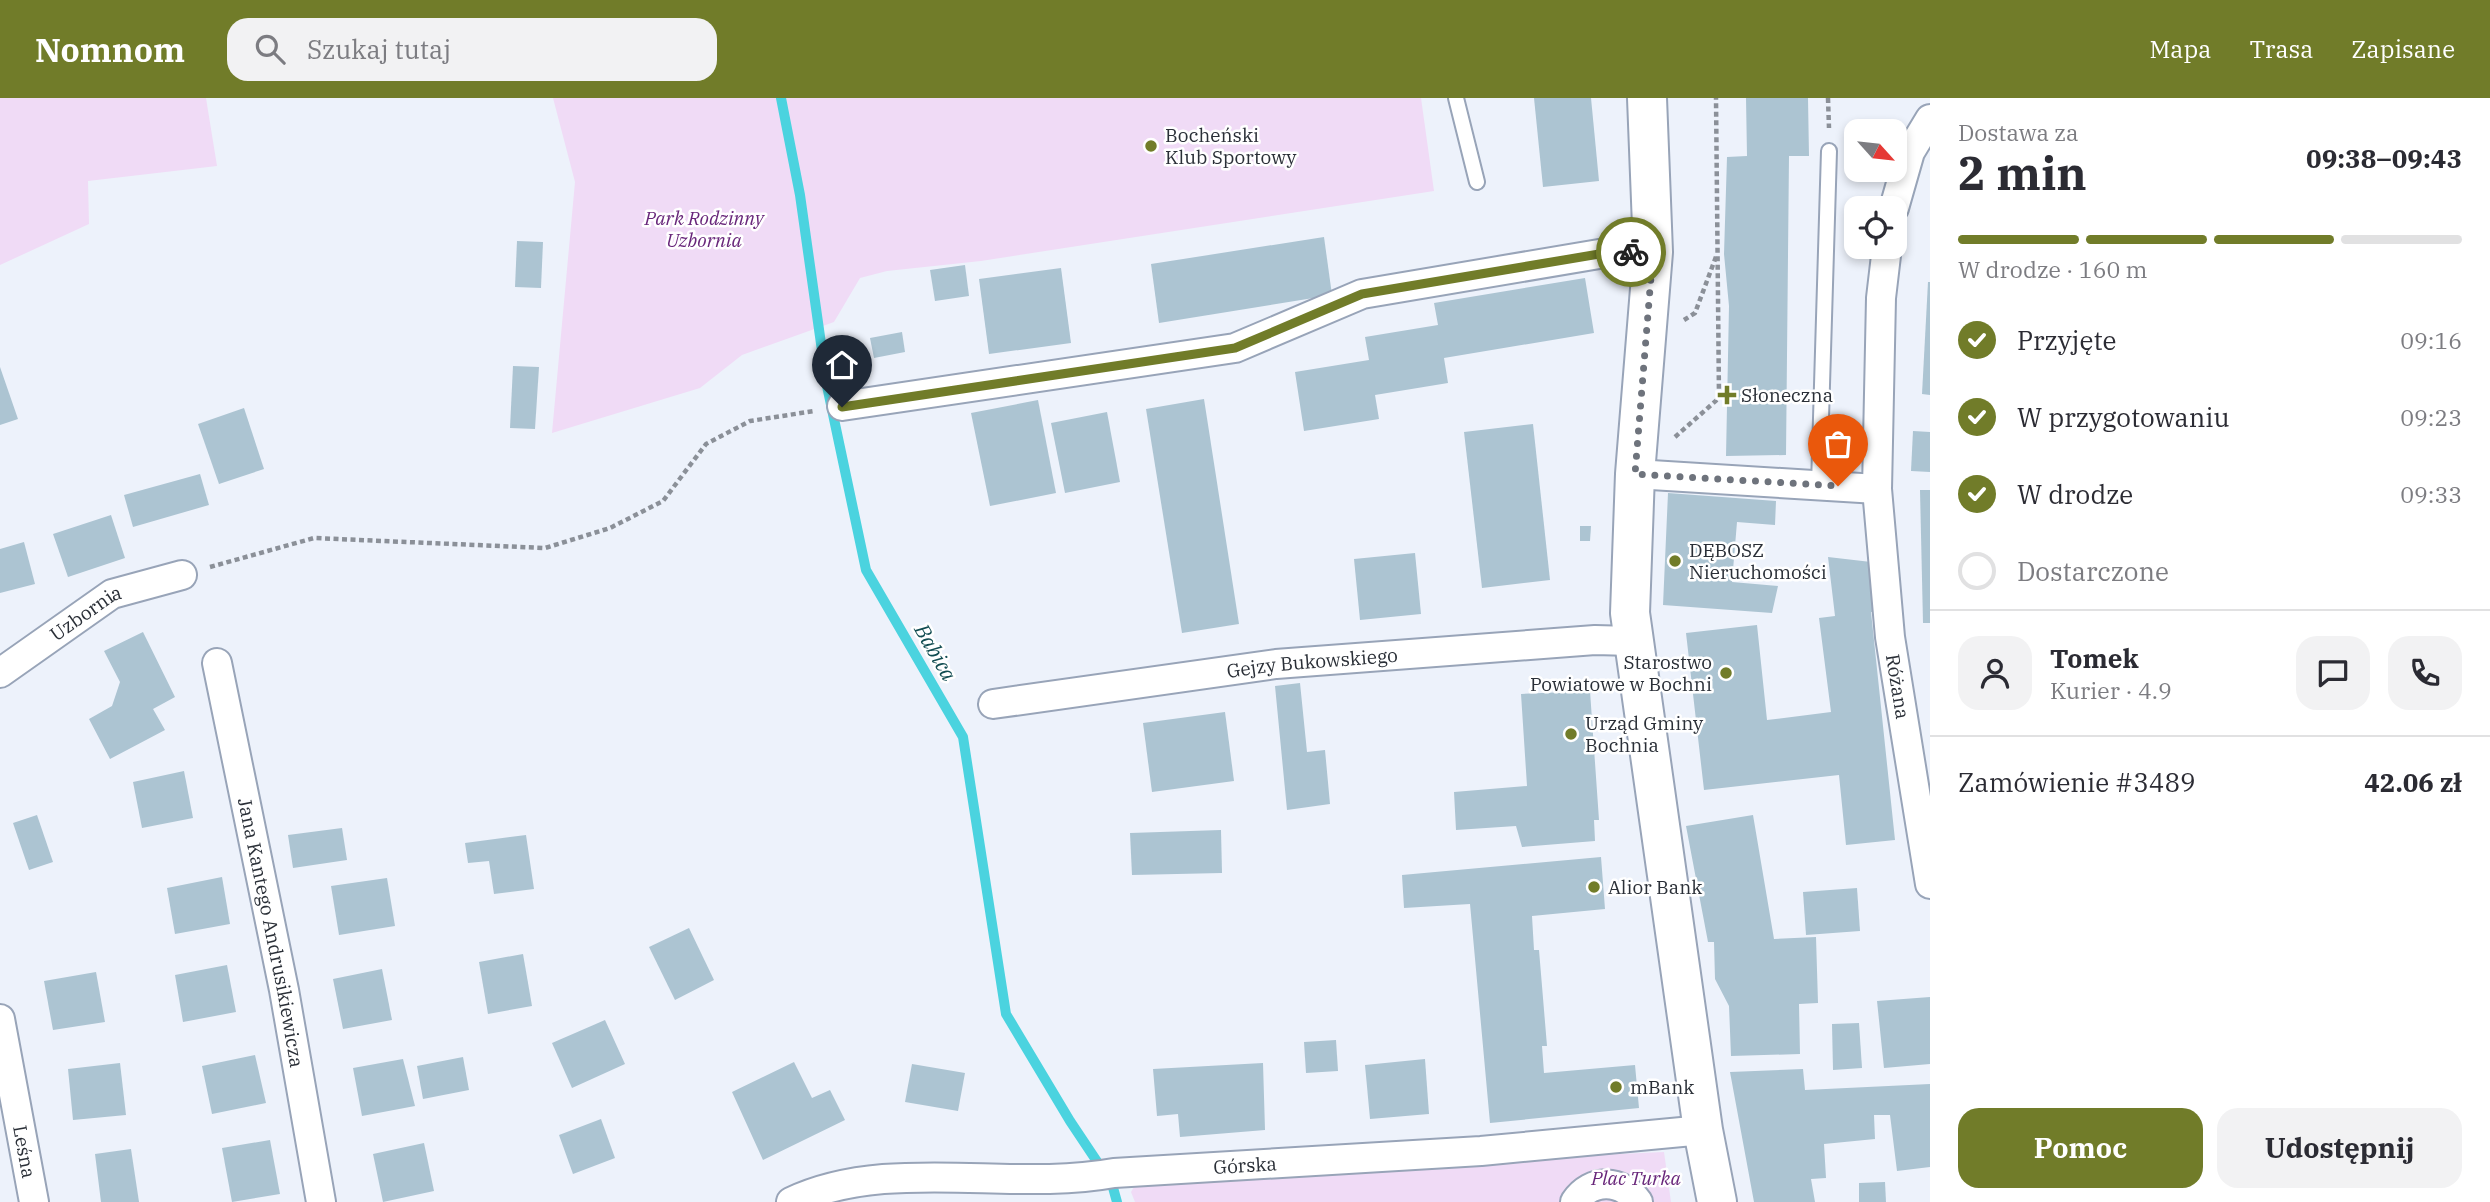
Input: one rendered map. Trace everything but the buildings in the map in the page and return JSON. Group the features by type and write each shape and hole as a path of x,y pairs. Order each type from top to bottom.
{"street":[{"path":"1647,98 1653,252 1629,580 1632,641 1703,1130 1717,1202"},
{"path":"1897,196 1910,152 1930,119"},
{"path":"842,407 1235,348 1362,294 1611,252 1653,252"},
{"name":"Różana","path":"1886,259 1881,298 1877,489 1890,637 1930,884"},
{"path":"1635,474 1877,489"},
{"name":"Uzbornia","path":"0,673 112,594 182,575"},
{"name":"Gejzy Bukowskiego","path":"993,704 1276,664 1595,640 1632,641"},
{"name":"Jana Kantego Andrusikiewicza","path":"217,663 284,990 321,1202"},
{"name":"Leśna","path":"0,1019 34,1202"},
{"name":"Górska","path":"791,1202 814,1191 877,1180 1086,1178 1114,1173 1481,1152 1703,1130"},
{"path":"1575,1202 1586,1189 1602,1184 1616,1185 1628,1191 1638,1202"}],"lane":[{"path":"1456,98 1477,183"},
{"path":"1819,485 1829,151"}],"path":[{"path":"1669,443 1719,398 1716,98"},
{"path":"1828,98 1829,151"},
{"path":"1677,326 1695,313 1718,250"},
{"path":"182,575 314,538 545,548 610,528 663,501 706,444 750,421 809,412"}],"green space":[{"path":"0,98 206,98 217,166 88,181 89,224 0,265"},
{"name":"Park Rodzinny Uzbornia","path":"553,98 1421,98 1434,191 981,261 887,271 860,278 834,322 742,355 700,388 552,433 575,182"},
{"name":"Plac Turka","path":"1664,1152 1671,1202 1135,1202 1131,1192 1141,1175"}],"waterway":[{"name":"Babica","path":"781,98 800,195 827,386 866,570 963,737 1006,1014 1070,1121 1112,1184 1117,1202"}],"way so far":[{"path":"1631,252 1653,252 1635,474 1838,486"}],"place":[{"name":"Bocheński Klub Sportowy","path":"1151,146"},
{"name":"Słoneczna","path":"1727,395"},
{"name":"DĘBOSZ Nieruchomości","path":"1675,561"},
{"name":"Starostwo Powiatowe w Bochni","path":"1726,673"},
{"name":"Urząd Gminy Bochnia","path":"1571,734"},
{"name":"Alior Bank","path":"1594,887"},
{"name":"mBank","path":"1616,1087"}],"route":[{"path":"842,407 1235,348 1362,294 1611,252 1631,252"}]}
